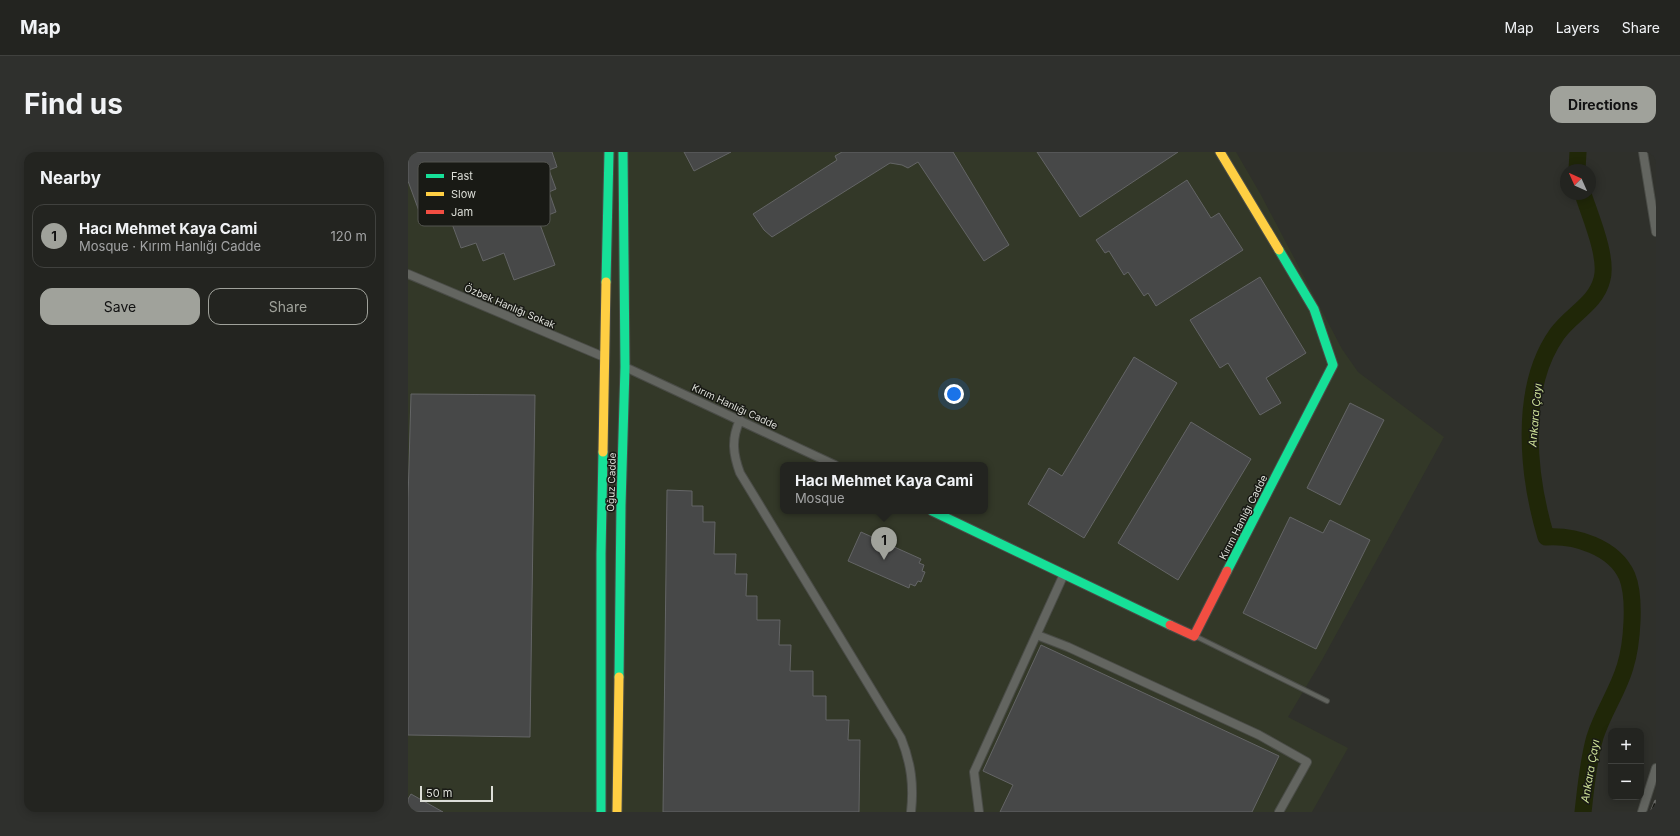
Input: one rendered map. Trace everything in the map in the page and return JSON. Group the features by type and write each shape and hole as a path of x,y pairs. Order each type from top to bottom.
{"street":[{"name":"Oğuz Cadde","path":"609,152 621,520 617,812"},
{"name":"Oğuz Cadde","path":"601,812 601,554 615,362 623,152"},
{"name":"Kırım Hanlığı Cadde","path":"1194,636 1333,365 1314,309 1220,152"},
{"path":"1643,152 1656,232"},
{"name":"Özbek Hanlığı Sokak","path":"408,274 615,362"},
{"name":"Kırım Hanlığı Cadde","path":"615,362 829,462"},
{"path":"740,420 735,433 733,445 733,451 740,473 901,738 912,772 913,791 911,812"},
{"path":"938,514 1194,636"},
{"path":"979,812 974,772 1064,574"},
{"path":"1037,635 1068,647 1259,735 1307,762 1279,812"},
{"path":"1642,812 1656,768"}],"lane":[{"path":"1194,636 1326,701"}],"shaded area":[{"path":"408,152 1236,152 1261,195 1342,349 1358,372 1444,437 1322,660 1288,717 1348,748 1312,812 408,812"}],"building":[{"path":"408,152 552,152 557,167 550,170 550,162 418,162 418,208 408,181"},
{"path":"684,152 731,152 694,171"},
{"path":"842,152 953,152 1009,245 984,261 918,162 908,168 902,165 890,163 772,237 764,230 753,214 837,160 835,156"},
{"path":"1037,152 1178,152 1080,217"},
{"path":"550,173 556,189 550,192"},
{"path":"1187,180 1211,218 1219,213 1243,250 1156,306 1148,293 1144,296 1128,272 1124,275 1109,251 1105,253 1096,240"},
{"path":"550,195 556,212 550,214"},
{"path":"453,226 541,226 555,265 514,280 504,253 483,261 476,243 461,248"},
{"path":"1260,277 1306,353 1266,378 1281,403 1260,415 1228,363 1220,368 1190,320"},
{"path":"1134,357 1177,383 1084,538 1028,504 1049,468 1062,476"},
{"path":"411,394 535,395 530,737 408,735 408,500"},
{"path":"1350,403 1384,420 1340,505 1307,488"},
{"path":"1191,422 1251,459 1178,580 1118,543"},
{"path":"667,490 692,491 692,506 703,506 703,522 715,522 714,554 736,554 735,574 747,574 746,596 757,596 757,620 780,620 779,645 791,645 790,671 813,671 813,696 826,696 826,720 849,720 848,740 860,740 859,812 663,812"},
{"path":"1290,517 1323,533 1330,520 1370,540 1316,649 1243,613"},
{"path":"861,532 921,559 919,563 924,565 922,571 925,572 921,582 918,581 915,586 910,584 909,588 848,561"},
{"path":"1041,645 1279,756 1252,812 1000,812 1013,785 983,771"},
{"path":"411,794 443,812 408,812 408,799"}],"waterway":[{"name":"Ankara Çayı","path":"1577,164 1578,152"},
{"name":"Ankara Çayı","path":"1583,812 1589,765 1595,737 1622,676 1630,647 1632,622 1630,585 1621,566 1613,557 1603,550 1569,538 1546,537 1535,488 1531,461 1530,434 1536,380 1545,356 1557,334 1589,302 1599,288 1602,279 1603,260 1594,225 1585,200"}],"railway":[{"path":"1652,812 1656,802"}],"traffic: fast":[{"path":"606,282 609,152"},
{"path":"619,677 621,505 625,367 623,152"},
{"path":"1227,571 1333,365 1314,309 1279,250"},
{"path":"601,812 601,554 603,452"},
{"path":"938,514 1170,625"}],"traffic: slow":[{"path":"1220,152 1279,250"},
{"path":"603,452 606,282"},
{"path":"617,812 619,677"}],"traffic: jam":[{"path":"1170,625 1194,636 1227,571"}],"place":[{"name":"Hacı Mehmet Kaya Cami","path":"884,560"}]}
